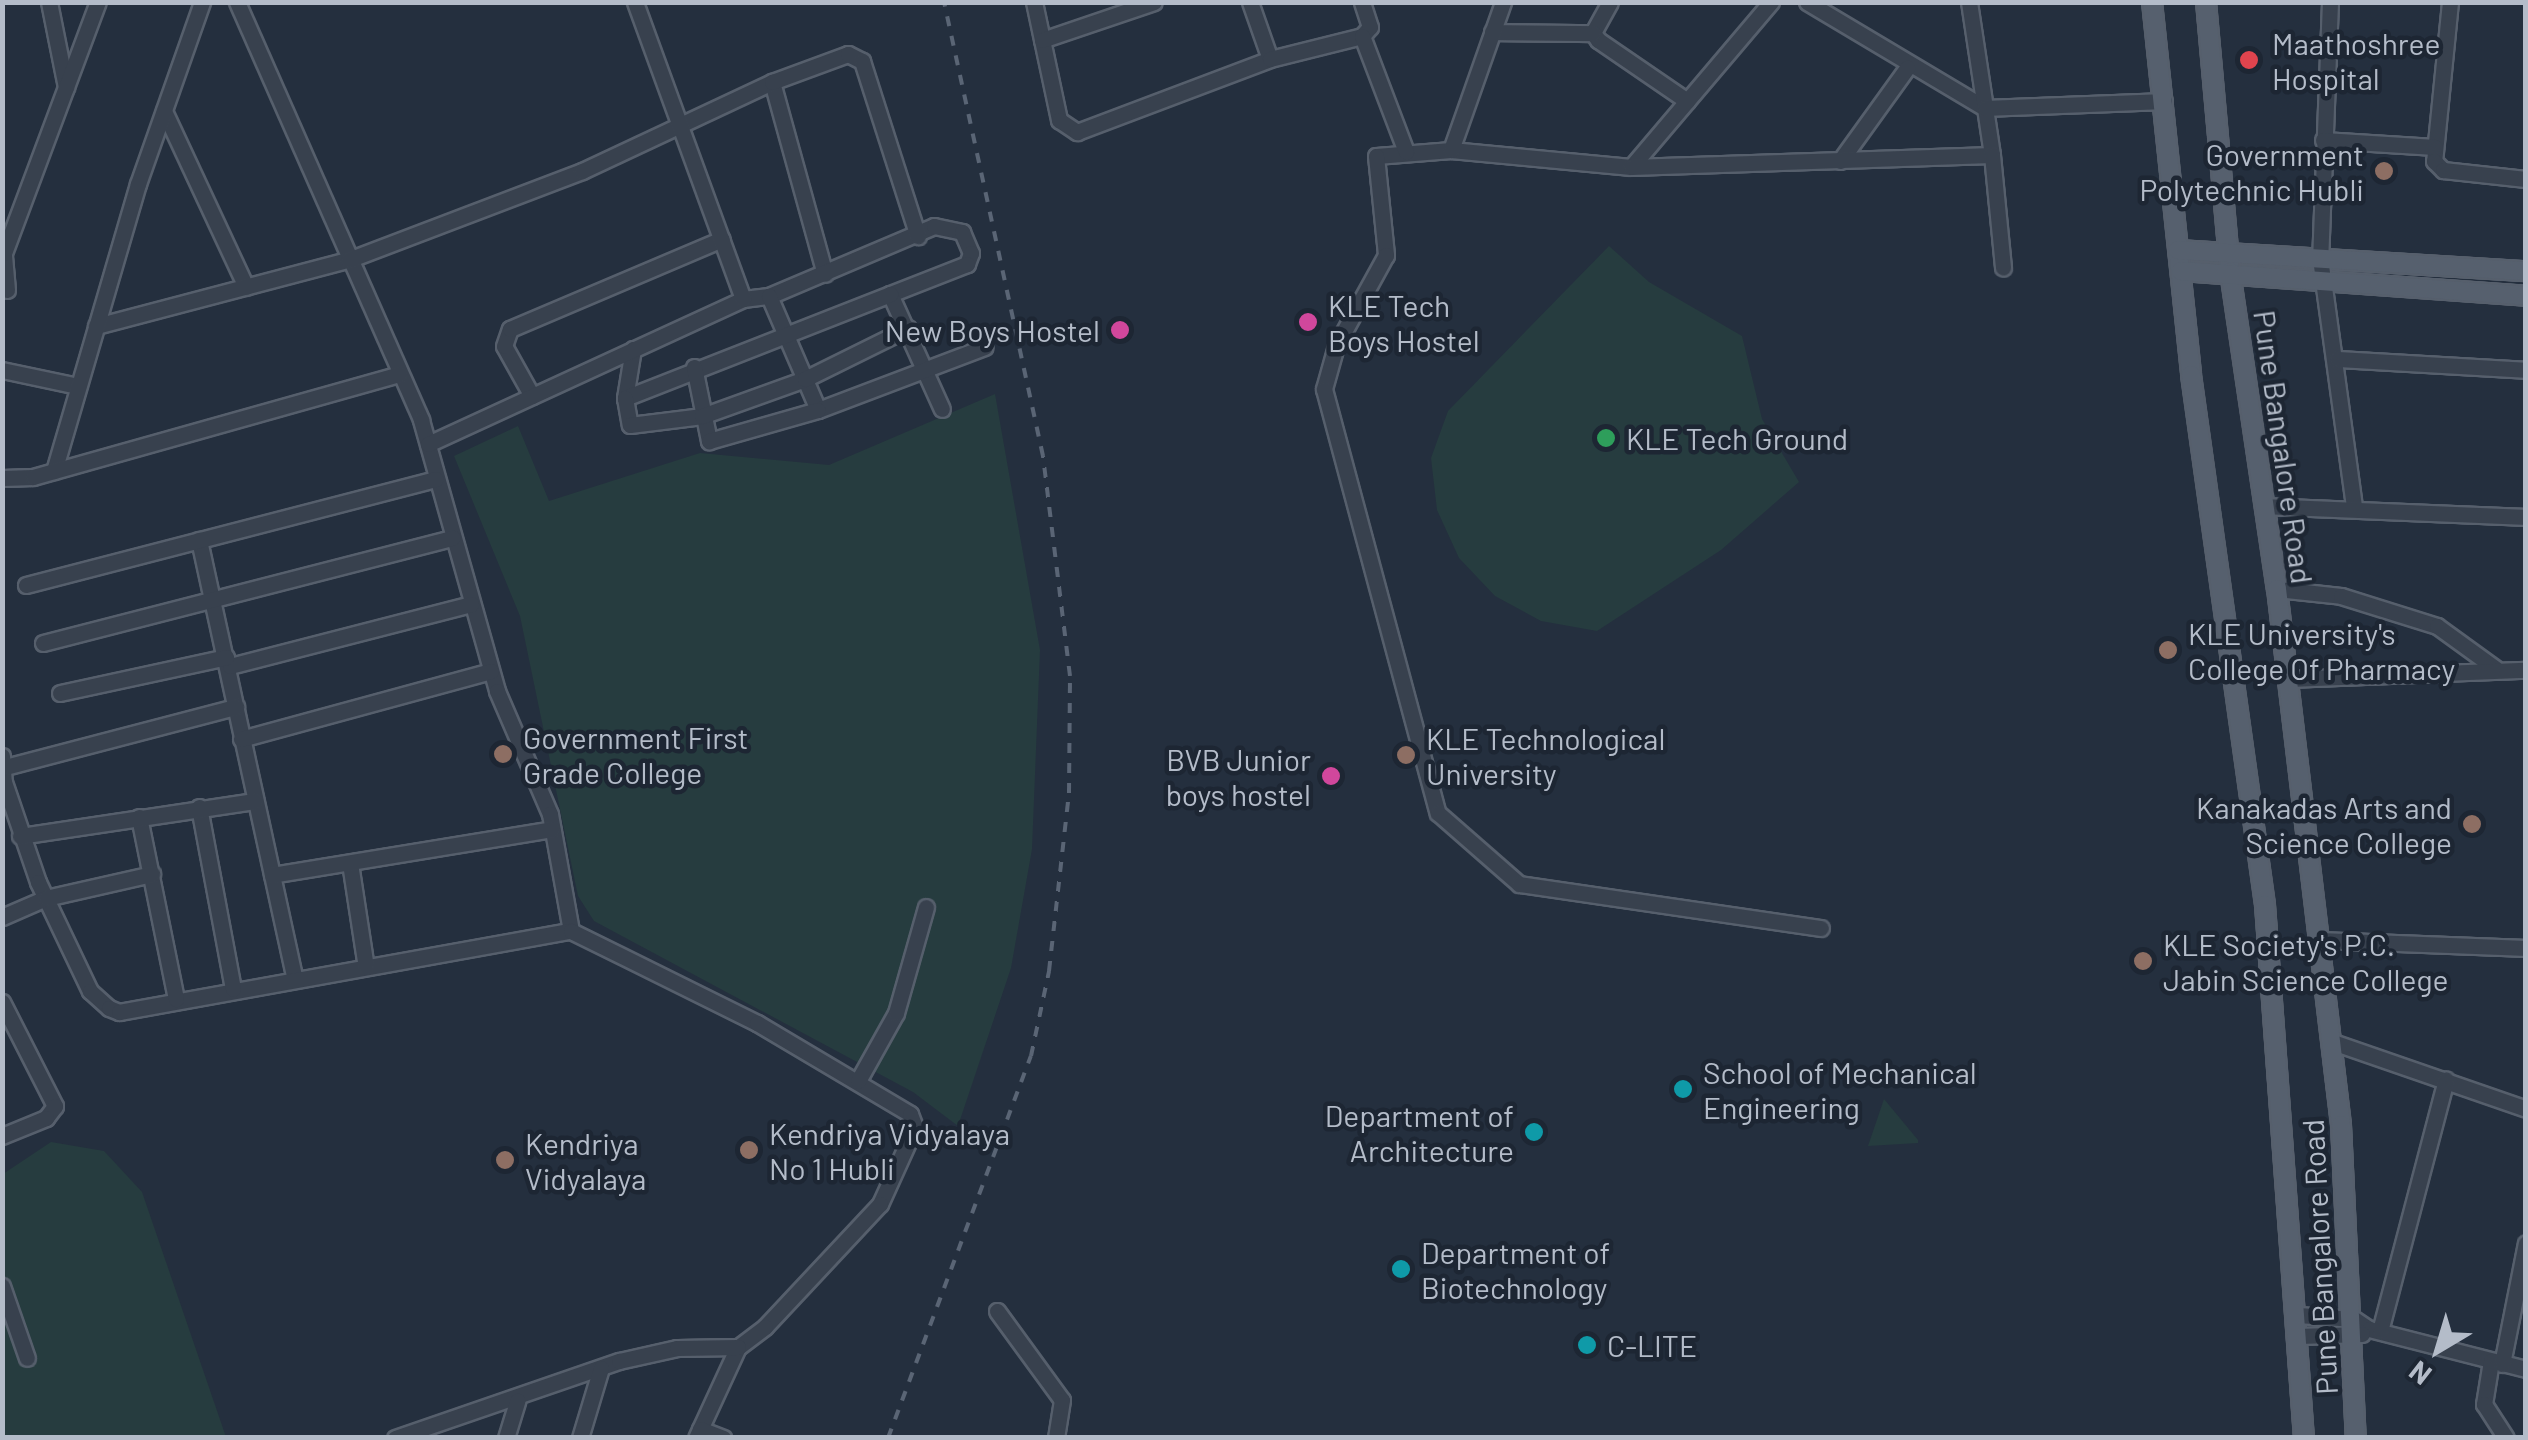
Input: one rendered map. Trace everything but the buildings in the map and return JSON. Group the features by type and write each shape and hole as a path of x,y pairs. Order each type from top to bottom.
{"main road":[{"name":"Pune Bangalore Road","path":"2152,2 2180,271 2265,906 2298,1314 2304,1438"},
{"name":"Pune Bangalore Road","path":"2206,2 2230,272 2277,588 2365,1329 2356,1438"},
{"path":"2178,250 2526,271"},
{"path":"2180,271 2526,296"}],"street":[{"path":"49,2 66,87"},
{"path":"6,290 4,248 98,2"},
{"path":"54,471 96,326 202,2"},
{"path":"237,2 428,444 491,670 552,829 572,932"},
{"path":"635,2 683,122 743,299"},
{"path":"1034,2 1059,120 1077,132 1270,59 1362,36 1370,28 1362,2"},
{"path":"1042,40 1154,2"},
{"path":"1250,2 1270,59"},
{"path":"1451,150 1502,2"},
{"path":"1593,32 1610,2"},
{"path":"1632,166 1771,2"},
{"path":"1806,2 1908,68 1985,108 2164,101"},
{"path":"1970,2 2003,267"},
{"path":"2330,2 2320,258 2337,359 2354,506"},
{"path":"2450,2 2434,161 2443,170 2526,179"},
{"path":"1492,32 1593,32 1687,101"},
{"path":"1362,36 1406,152"},
{"path":"96,326 348,260 582,172 772,82 841,56 858,57 918,236"},
{"path":"1840,161 1908,68"},
{"path":"772,82 825,274"},
{"path":"164,111 246,287"},
{"path":"2323,140 2435,147"},
{"path":"1821,928 1518,884 1438,813 1324,389 1336,346 1386,255 1376,156 1451,150 1632,166 1992,155"},
{"path":"428,444 743,299 769,296 934,226 962,232 970,262 694,367 625,398"},
{"path":"532,396 504,346 510,330 722,240"},
{"path":"890,294 942,410"},
{"path":"769,296 818,410"},
{"path":"633,350 625,398 630,424 702,416 804,378 908,328"},
{"path":"694,367 702,416 711,442 818,410 985,346"},
{"path":"2337,359 2526,370"},
{"path":"2,370 78,386"},
{"path":"2,478 54,471 400,374"},
{"path":"26,585 436,479"},
{"path":"2264,506 2354,506 2526,518"},
{"path":"43,644 452,538"},
{"path":"199,540 215,598 241,739 296,978"},
{"path":"2277,588 2340,596 2437,626 2495,668"},
{"path":"60,693 228,662 472,604"},
{"path":"2288,679 2495,668 2526,670"},
{"path":"241,739 491,670"},
{"path":"236,707 4,761 20,836 46,898 99,1003 120,1012 176,999 572,932 858,1081 914,1118 901,1160 880,1204 849,1242 738,1347 698,1433 723,1438"},
{"path":"20,836 255,800"},
{"path":"199,807 233,990"},
{"path":"140,816 176,999"},
{"path":"272,875 552,829"},
{"path":"350,862 366,967"},
{"path":"2,916 46,898 152,874"},
{"path":"858,1081 896,1013 926,907"},
{"path":"2320,940 2526,948"},
{"path":"2,1002 56,1106 46,1118 2,1136"},
{"path":"2330,1041 2526,1109"},
{"path":"2365,1329 2446,1080"},
{"path":"2506,1438 2484,1404 2523,1273 2526,1242"},
{"path":"2,1286 27,1358"},
{"path":"997,1311 1062,1400 1056,1438"},
{"path":"2298,1314 2526,1369"},
{"path":"2298,1336 2365,1329"},
{"path":"394,1438 441,1430 602,1368 676,1348 738,1347"},
{"path":"580,1438 602,1368"},
{"path":"506,1438 517,1401"}],"green space":[{"name":"KLE Tech Ground","path":"1609,246 1649,282 1742,336 1762,419 1799,482 1721,550 1597,631 1541,621 1495,596 1459,558 1437,510 1431,458 1448,411"},
{"path":"995,394 1040,650 1032,849 1011,968 958,1126 913,1092 594,921 578,896 520,616 454,456 518,426 549,501 700,453 829,465"},
{"path":"1884,1099 1918,1140 1918,1143 1868,1146"},
{"path":"51,1142 104,1151 142,1192 226,1437 3,1438 3,1174"}],"railway":[{"path":"888,1438 1031,1056 1049,971 1069,793 1070,676 1043,456 944,2"}],"place":[{"name":"Maathoshree Hospital","path":"2249,60"},
{"name":"Government Polytechnic Hubli","path":"2384,171"},
{"name":"KLE Tech Boys Hostel","path":"1308,322"},
{"name":"New Boys Hostel","path":"1120,330"},
{"name":"KLE Tech Ground","path":"1606,438"},
{"name":"KLE University's College Of Pharmacy","path":"2168,650"},
{"name":"Government First Grade College","path":"503,754"},
{"name":"KLE Technological University","path":"1406,755"},
{"name":"BVB Junior boys hostel","path":"1331,776"},
{"name":"Kanakadas Arts and Science College","path":"2472,824"},
{"name":"KLE Society's P.C. Jabin Science College","path":"2143,961"},
{"name":"School of Mechanical Engineering","path":"1683,1089"},
{"name":"Department of Architecture","path":"1534,1132"},
{"name":"Kendriya Vidyalaya No 1 Hubli","path":"749,1150"},
{"name":"Kendriya Vidyalaya","path":"505,1160"},
{"name":"Department of Biotechnology","path":"1401,1269"},
{"name":"C-LITE","path":"1587,1345"}]}
